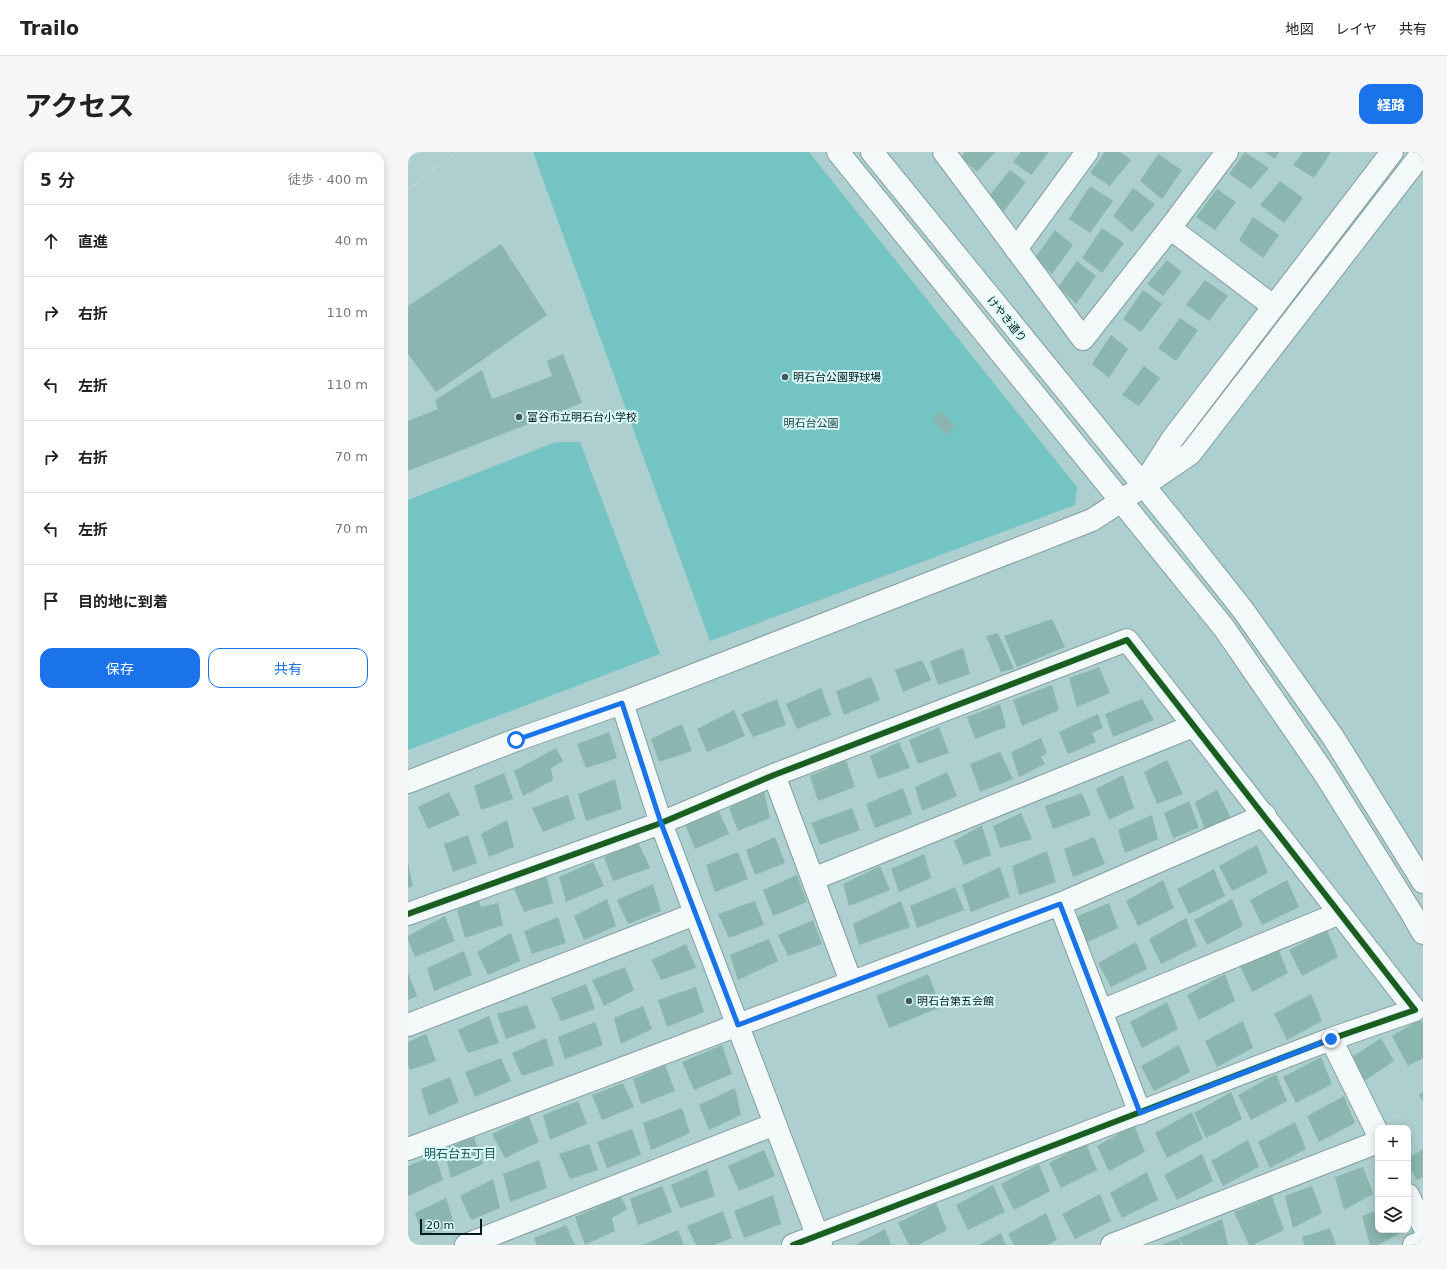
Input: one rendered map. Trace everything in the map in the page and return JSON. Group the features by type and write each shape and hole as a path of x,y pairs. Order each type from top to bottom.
{"street":[{"path":"838,152 1224,628 1324,773 1423,933"},
{"name":"けやき通り","path":"872,152 1243,610 1328,730 1423,882"},
{"path":"1016,249 1087,152"},
{"path":"946,153 1083,339 1170,228 1227,152"},
{"path":"1143,485 1173,438 1392,152"},
{"path":"408,782 516,740 622,703 1092,520 1190,454 1423,152"},
{"path":"1170,228 1274,306"},
{"path":"408,914 661,823 774,775 1127,640 1415,1010 1331,1039 819,1240 793,1245"},
{"path":"622,703 661,823 819,1240"},
{"path":"812,879 1193,726"},
{"path":"774,775 851,982"},
{"path":"408,1149 1060,904 1264,815"},
{"path":"1060,904 1140,1113"},
{"path":"1101,1011 1340,913"},
{"path":"408,1025 695,914"},
{"path":"1331,1039 1375,1128"},
{"path":"466,1245 775,1124"},
{"path":"1112,1245 1375,1143"},
{"path":"1409,1197 1423,1225"},
{"path":"1414,1245 1423,1242"}],"path":[{"path":"408,189 457,152"}],"green space":[{"name":"明石台公園","path":"533,152 809,152 1077,487 1075,505 710,641"},
{"path":"556,442 580,442 660,654 408,750 408,500"}],"building":[{"path":"965,152 995,152 977,172 961,157"},
{"path":"1021,152 1049,152 1031,175 1013,162"},
{"path":"1105,152 1120,152 1131,160 1110,186 1090,173"},
{"path":"1245,152 1269,168 1251,189 1229,174"},
{"path":"1265,152 1279,152 1275,159"},
{"path":"1303,152 1331,152 1314,178 1293,165"},
{"path":"1158,154 1182,170 1162,199 1140,181"},
{"path":"1010,170 1026,182 1004,211 986,200"},
{"path":"1280,181 1303,198 1284,223 1260,205"},
{"path":"1090,186 1113,201 1090,233 1069,219"},
{"path":"1133,188 1155,204 1132,232 1113,216"},
{"path":"1217,189 1236,202 1215,230 1196,217"},
{"path":"1253,217 1279,235 1263,258 1239,240"},
{"path":"1102,228 1124,243 1102,273 1082,258"},
{"path":"1055,230 1073,245 1052,274 1035,258"},
{"path":"501,244 547,315 436,392 408,354 408,306"},
{"path":"1167,260 1182,272 1163,296 1147,284"},
{"path":"1077,261 1096,276 1076,304 1058,287"},
{"path":"1205,280 1228,296 1209,321 1186,305"},
{"path":"1143,290 1162,304 1141,332 1123,319"},
{"path":"1180,318 1198,330 1176,361 1158,348"},
{"path":"1111,335 1128,349 1109,378 1092,364"},
{"path":"563,354 582,403 408,471 408,421 438,409 435,400 482,370 492,399 552,376 547,361"},
{"path":"1144,366 1160,378 1139,406 1122,395"},
{"path":"941,411 955,425 946,435 932,421"},
{"path":"1052,619 1065,647 1017,667 1004,636"},
{"path":"998,633 1014,669 1001,672 986,636"},
{"path":"963,648 970,674 938,685 930,661"},
{"path":"922,660 931,680 903,692 895,670"},
{"path":"1099,667 1110,693 1077,707 1069,678"},
{"path":"871,677 880,700 844,715 836,691"},
{"path":"1052,685 1059,710 1022,726 1013,700"},
{"path":"821,688 831,715 797,729 786,704"},
{"path":"777,699 786,725 753,737 741,714"},
{"path":"1142,699 1154,720 1113,737 1105,714"},
{"path":"1000,704 1006,727 975,739 967,717"},
{"path":"734,710 745,736 707,752 697,729"},
{"path":"1098,714 1103,728 1092,733 1096,742 1068,754 1059,732"},
{"path":"682,724 692,751 659,762 651,739"},
{"path":"939,727 949,753 918,764 909,740"},
{"path":"609,732 617,758 586,768 577,744"},
{"path":"1041,738 1047,753 1041,757 1045,764 1019,777 1011,752"},
{"path":"899,742 910,768 878,779 870,756"},
{"path":"556,748 563,761 551,768 553,780 523,796 514,771"},
{"path":"1000,752 1013,779 980,792 970,764"},
{"path":"846,760 855,787 818,801 810,776"},
{"path":"1167,760 1183,794 1157,804 1144,772"},
{"path":"947,772 957,796 922,811 915,787"},
{"path":"504,773 513,799 481,810 474,786"},
{"path":"1123,775 1134,808 1109,820 1096,789"},
{"path":"615,779 622,809 586,821 578,794"},
{"path":"903,788 912,814 875,828 866,804"},
{"path":"1217,790 1232,820 1205,830 1195,802"},
{"path":"764,791 770,818 738,831 729,808"},
{"path":"449,792 460,815 428,829 418,807"},
{"path":"1082,793 1091,815 1053,829 1045,806"},
{"path":"568,795 575,819 543,832 532,808"},
{"path":"1189,801 1199,828 1173,838 1164,813"},
{"path":"717,807 729,834 695,849 685,824"},
{"path":"852,808 860,830 820,845 811,823"},
{"path":"1021,813 1032,839 1000,848 993,826"},
{"path":"1152,815 1158,839 1125,853 1118,830"},
{"path":"507,820 514,847 489,857 481,834"},
{"path":"982,825 991,855 964,865 954,841"},
{"path":"468,835 477,863 453,872 444,844"},
{"path":"775,837 785,863 755,875 746,850"},
{"path":"1094,837 1105,864 1073,877 1064,849"},
{"path":"638,842 650,868 613,881 604,857"},
{"path":"1257,845 1268,873 1232,891 1219,866"},
{"path":"1047,851 1056,882 1019,895 1012,866"},
{"path":"738,852 748,879 715,892 706,865"},
{"path":"924,854 931,878 899,892 891,869"},
{"path":"408,862 413,886 408,888"},
{"path":"593,862 604,886 566,902 559,877"},
{"path":"880,866 890,890 849,906 843,884"},
{"path":"1000,867 1010,897 971,912 962,885"},
{"path":"1214,869 1225,896 1189,914 1177,889"},
{"path":"546,874 553,903 524,912 514,889"},
{"path":"797,875 807,902 773,916 763,890"},
{"path":"1163,880 1174,908 1138,926 1126,901"},
{"path":"1287,880 1299,907 1262,925 1250,900"},
{"path":"653,884 661,911 628,924 617,900"},
{"path":"955,887 964,910 917,928 910,906"},
{"path":"478,898 481,907 498,903 503,925 465,938 457,910"},
{"path":"607,899 616,926 584,940 574,916"},
{"path":"1232,899 1243,926 1207,945 1194,920"},
{"path":"755,901 764,925 729,938 718,914"},
{"path":"901,901 910,927 859,945 853,924"},
{"path":"1109,903 1118,928 1083,944 1073,918"},
{"path":"445,916 455,941 415,957 408,940 408,936"},
{"path":"558,917 566,943 532,954 524,931"},
{"path":"1186,918 1197,946 1161,964 1149,939"},
{"path":"813,920 822,944 788,956 778,935"},
{"path":"1327,930 1338,957 1302,976 1289,950"},
{"path":"511,933 520,961 488,975 477,952"},
{"path":"769,939 778,961 738,980 730,955"},
{"path":"1136,942 1147,969 1111,987 1098,963"},
{"path":"686,944 696,968 661,980 651,960"},
{"path":"1277,946 1288,973 1252,992 1240,966"},
{"path":"464,951 472,975 434,991 427,968"},
{"path":"625,967 634,990 604,1006 592,980"},
{"path":"408,973 417,996 408,1000"},
{"name":"明石台第五会館","path":"928,974 941,1007 889,1028 876,996"},
{"path":"1225,974 1235,1001 1199,1020 1187,995"},
{"path":"586,984 595,1009 561,1021 551,998"},
{"path":"696,987 704,1012 667,1027 658,1000"},
{"path":"1311,994 1322,1021 1287,1040 1274,1014"},
{"path":"1167,1002 1178,1029 1142,1048 1130,1022"},
{"path":"527,1005 536,1028 506,1039 497,1014"},
{"path":"643,1006 652,1029 621,1044 614,1018"},
{"path":"489,1016 499,1043 468,1053 458,1030"},
{"path":"1420,1019 1423,1023 1423,1058 1408,1066 1392,1036"},
{"path":"1243,1021 1253,1048 1217,1067 1205,1041"},
{"path":"595,1022 603,1045 565,1059 558,1037"},
{"path":"426,1034 436,1061 410,1070 408,1066 408,1042"},
{"path":"546,1038 554,1065 522,1076 512,1053"},
{"path":"1381,1038 1394,1061 1364,1081 1351,1058"},
{"path":"722,1045 732,1074 694,1090 682,1062"},
{"path":"1179,1045 1190,1072 1154,1091 1141,1066"},
{"path":"1321,1057 1332,1084 1296,1103 1283,1077"},
{"path":"501,1058 511,1081 475,1097 465,1072"},
{"path":"665,1065 675,1091 641,1104 633,1079"},
{"path":"1276,1074 1287,1101 1251,1120 1238,1095"},
{"path":"450,1077 459,1102 429,1116 421,1089"},
{"path":"623,1083 634,1107 602,1120 592,1095"},
{"path":"735,1088 741,1115 709,1130 699,1105"},
{"path":"1231,1092 1242,1119 1206,1138 1194,1113"},
{"path":"1423,1092 1423,1102 1419,1095"},
{"path":"1344,1096 1355,1123 1319,1142 1307,1116"},
{"path":"578,1101 587,1124 550,1140 543,1115"},
{"path":"682,1108 690,1133 651,1150 643,1123"},
{"path":"1192,1112 1203,1139 1167,1158 1155,1133"},
{"path":"529,1116 539,1142 505,1158 492,1134"},
{"path":"1295,1122 1306,1149 1270,1168 1258,1142"},
{"path":"1134,1125 1145,1152 1109,1171 1097,1146"},
{"path":"632,1129 641,1155 607,1168 597,1142"},
{"path":"474,1137 483,1164 451,1178 444,1149"},
{"path":"1248,1140 1259,1167 1223,1186 1211,1161"},
{"path":"1086,1143 1097,1170 1061,1188 1049,1163"},
{"path":"589,1144 598,1170 570,1179 559,1154"},
{"path":"1423,1149 1423,1177 1417,1180 1411,1169 1411,1156"},
{"path":"764,1150 775,1176 739,1191 728,1166"},
{"path":"1202,1154 1213,1181 1177,1200 1164,1175"},
{"path":"435,1155 443,1180 408,1196 408,1166"},
{"path":"539,1160 547,1188 510,1202 503,1174"},
{"path":"1039,1164 1050,1191 1014,1210 1001,1184"},
{"path":"1363,1167 1373,1194 1344,1210 1335,1177"},
{"path":"707,1169 715,1196 680,1208 671,1185"},
{"path":"1147,1172 1158,1200 1122,1218 1110,1193"},
{"path":"493,1179 500,1208 471,1220 460,1196"},
{"path":"993,1185 1005,1212 968,1230 956,1205"},
{"path":"662,1186 672,1212 638,1225 630,1199"},
{"path":"1312,1186 1322,1213 1293,1228 1285,1196"},
{"path":"1100,1194 1111,1221 1075,1239 1062,1214"},
{"path":"773,1195 781,1224 744,1238 734,1211"},
{"path":"1272,1196 1284,1230 1253,1245 1249,1245 1234,1212"},
{"path":"621,1197 627,1209 612,1218 615,1231 585,1245 575,1217"},
{"path":"446,1198 454,1224 423,1236 415,1213"},
{"path":"936,1203 947,1230 918,1245 909,1245 898,1223"},
{"path":"723,1211 732,1238 714,1245 696,1245 687,1226"},
{"path":"1375,1211 1375,1233 1400,1233 1378,1245 1370,1245 1362,1216"},
{"path":"1046,1213 1057,1240 1048,1245 1014,1245 1008,1234"},
{"path":"1222,1219 1228,1245 1183,1245 1179,1238"},
{"path":"566,1225 575,1245 537,1245 534,1238"},
{"path":"1330,1228 1336,1245 1304,1245 1302,1237"},
{"path":"885,1229 891,1245 855,1245"},
{"path":"678,1230 684,1245 643,1245"},
{"path":"1001,1233 1006,1245 979,1245"},
{"path":"1179,1238 1181,1245 1161,1245"}],"cycle path":[{"path":"408,914 661,823 774,775 1127,640 1415,1010 1331,1039 793,1245"}],"place":[{"name":"明石台公園野球場","path":"785,377"},
{"name":"富谷市立明石台小学校","path":"519,417"},
{"name":"明石台第五会館","path":"909,1001"}],"district":[{"name":"明石台五丁目","path":"460,1154"}],"route":[{"path":"516,740 622,703 661,823 738,1025 1060,904 1140,1113 1331,1039"}]}
